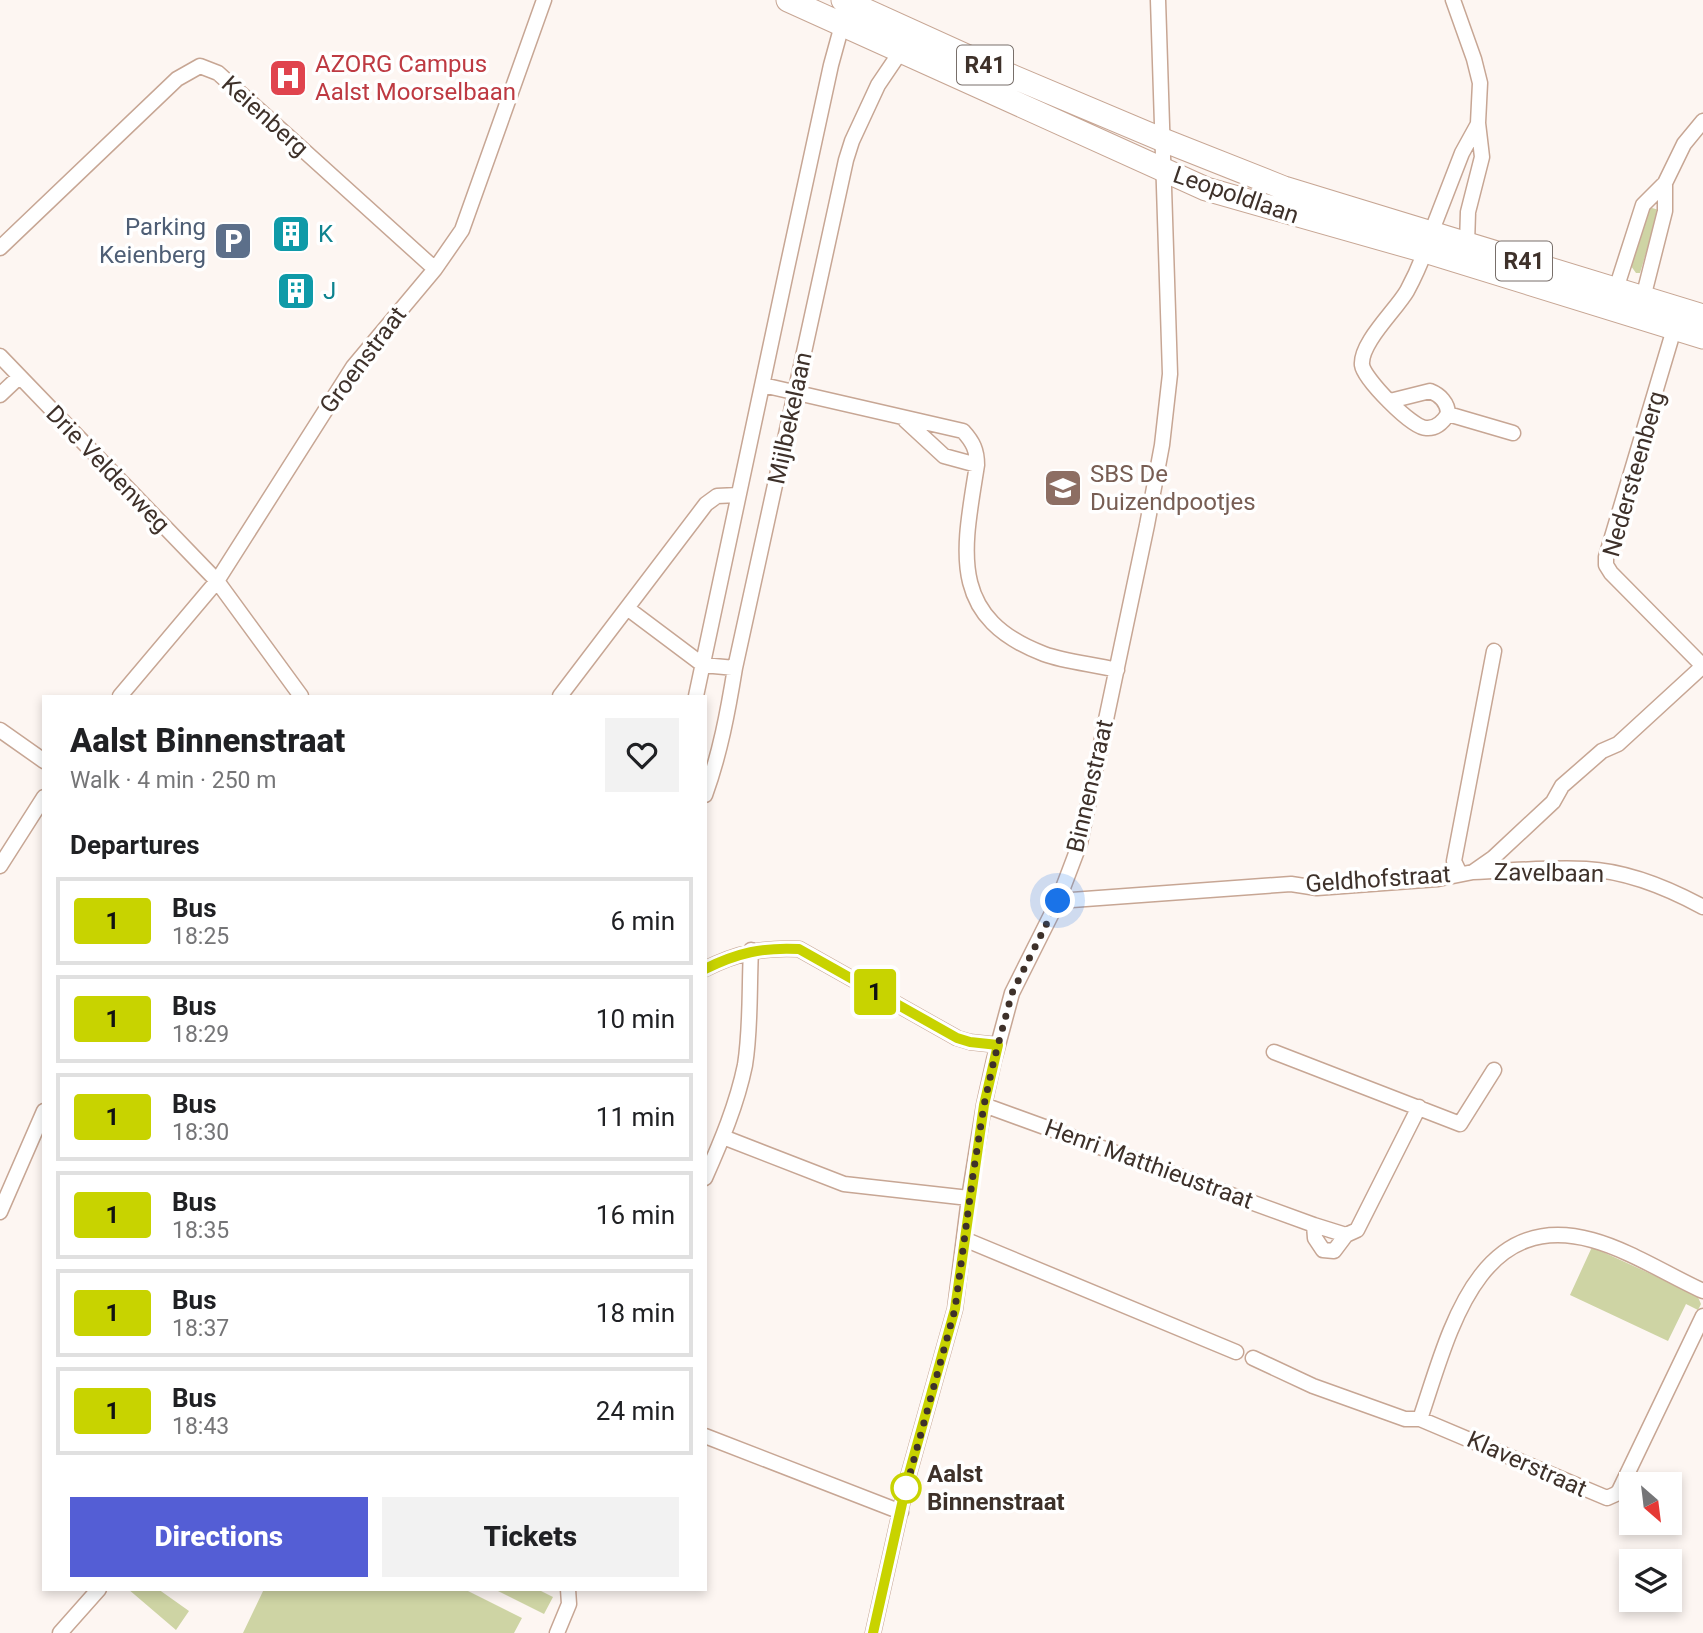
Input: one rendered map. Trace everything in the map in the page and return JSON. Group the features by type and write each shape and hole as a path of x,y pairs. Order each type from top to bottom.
{"main road":[{"name":"Leopoldlaan","path":"788,0 1206,189 1239,200 1428,242 1467,244 1703,316"},
{"name":"Leopoldlaan","path":"843,0 966,57 1284,188 1428,242 1703,337"}],"street":[{"name":"Groenstraat","path":"121,695 217,581 353,367 435,269 462,230 544,0"},
{"name":"Binnenstraat","path":"873,1633 908,1477 955,1309 984,1105 998,1045 1012,993 1058,901 1080,843 1162,445 1170,374 1170,298 1158,0"},
{"path":"1453,0 1480,83 1478,123 1482,157 1468,212 1467,244"},
{"name":"Mijlbekelaan","path":"696,695 831,65 842,25"},
{"name":"Mijlbekelaan","path":"707,790 728,712 735,668 846,160 878,85 901,51"},
{"name":"Keienberg","path":"0,248 177,79 200,66 218,74 435,269"},
{"path":"1616,289 1643,205 1665,183 1684,144 1703,121"},
{"path":"1390,401 1430,391 1448,407 1448,414 1436,426 1416,426 1390,401 1366,377 1362,363 1366,348 1405,293 1462,153 1478,123"},
{"path":"1643,298 1665,211 1665,183"},
{"name":"Nedersteenberg","path":"1674,329 1606,565 1703,666"},
{"name":"Drie Veldenweg","path":"0,356 217,581"},
{"path":"0,395 19,377"},
{"path":"764,385 963,431 972,440 977,453 965,541 965,563 971,587 981,607 995,626 1014,642 1047,655 1117,670"},
{"path":"1448,414 1513,432"},
{"path":"904,419 944,456 977,465"},
{"path":"561,695 706,504 717,496 738,495"},
{"path":"217,581 300,695"},
{"path":"627,608 703,665 735,668"},
{"path":"1466,873 1454,861 1494,651"},
{"name":"Geldhofstraat","path":"1058,901 1291,884 1317,888 1438,879 1466,873 1493,858 1553,802 1562,786 1602,751 1618,744 1703,666"},
{"path":"0,730 42,760"},
{"path":"0,866 42,800"},
{"name":"Zavelbaan","path":"1466,873 1586,869 1660,886 1703,906"},
{"path":"707,968 751,950 799,949 957,1038 998,1045"},
{"path":"707,1173 723,1137 744,1066 748,1041 751,950"},
{"path":"1274,1052 1460,1124 1494,1070"},
{"name":"Henri Matthieustraat","path":"984,1105 1346,1235"},
{"path":"1314,1225 1315,1238 1323,1250 1334,1251 1346,1235 1357,1230 1419,1107"},
{"path":"0,1212 42,1116"},
{"path":"723,1137 844,1184 969,1198"},
{"path":"1420,1419 1454,1319 1470,1289 1501,1255 1519,1244 1541,1236 1573,1236 1594,1241 1703,1291"},
{"path":"964,1239 1237,1352"},
{"name":"Klaverstraat","path":"1253,1358 1313,1386 1405,1419 1420,1419 1603,1498 1616,1494 1625,1478 1703,1317"},
{"path":"707,1437 901,1513"},
{"path":"60,1633 97,1591"},
{"path":"557,1633 569,1604 568,1591"}],"green space":[{"path":"1649,209 1659,210 1640,273 1636,273 1631,266"},
{"path":"1592,1247 1697,1295 1701,1304 1698,1310 1686,1304 1668,1341 1570,1295"},
{"path":"130,1591 161,1591 189,1611 176,1630"},
{"path":"263,1591 468,1591 522,1618 514,1633 243,1633"},
{"path":"498,1591 541,1591 553,1597 544,1614"}],"bus line":[{"name":"1","path":"707,968 751,950 799,949 957,1038 998,1045 984,1105 955,1309 908,1477 873,1633"}],"place":[{"name":"AZORG Campus Aalst Moorselbaan","path":"288,78"},
{"name":"K","path":"291,234"},
{"name":"Parking Keienberg","path":"233,241"},
{"name":"J","path":"296,291"},
{"name":"SBS De Duizendpootjes","path":"1063,488"},
{"name":"Aalst Binnenstraat","path":"906,1488"}],"route":[{"path":"906,1488 905,1492 955,1309 969,1198 994,1060 1012,993 1058,901"}]}
